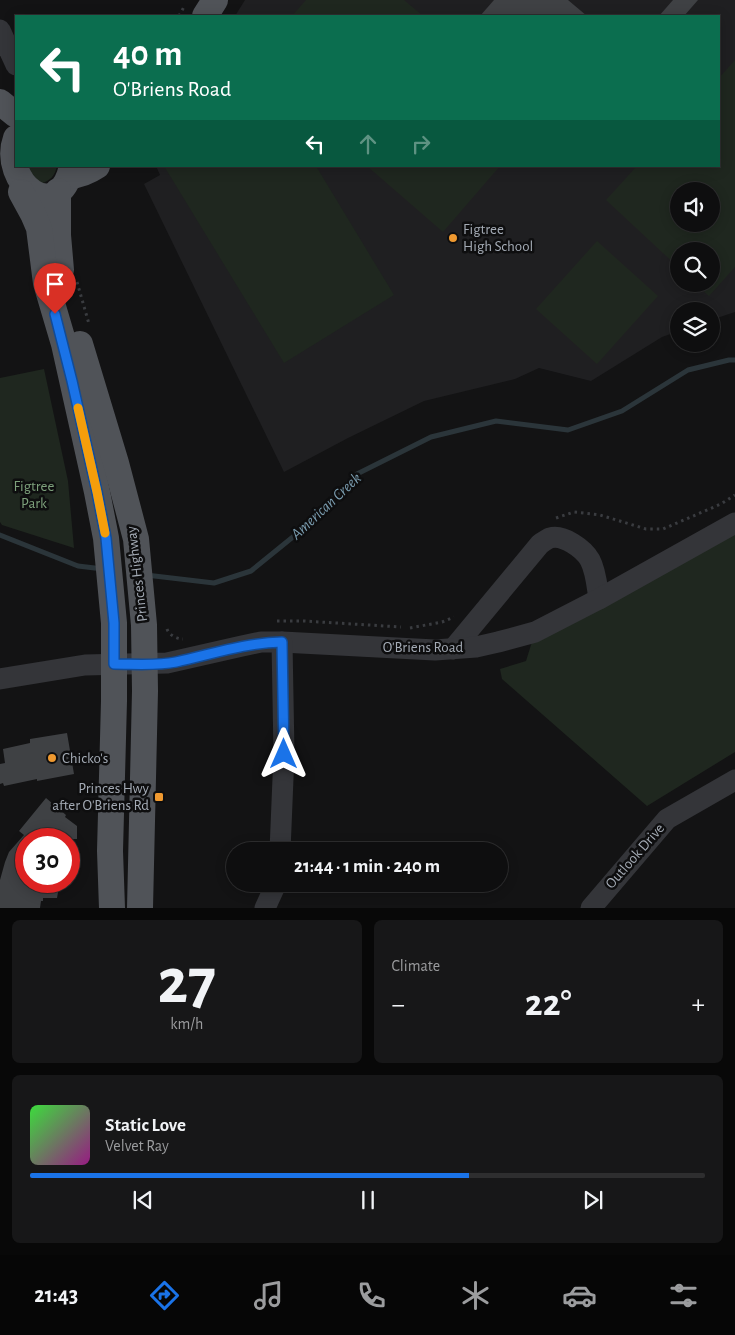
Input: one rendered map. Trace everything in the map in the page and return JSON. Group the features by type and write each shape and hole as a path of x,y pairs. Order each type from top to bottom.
{"main road":[{"path":"206,15 215,0"},
{"path":"0,102 15,114"},
{"path":"2,158 15,139"},
{"name":"Princes Highway","path":"2,158 8,177 21,192 34,214 39,228 46,283 64,344 106,538 114,623 110,851 112,908"},
{"path":"21,192 33,196 46,196 66,178 87,173 96,167"},
{"name":"Princes Highway","path":"66,178 59,257 64,287 116,464 136,539 154,622 145,664 140,908"}],"street":[{"path":"0,30 15,62"},
{"name":"O'Briens Road","path":"0,679 85,665 176,662 261,642 418,650 476,647 535,632 599,599 735,523"},
{"path":"453,649 540,544 550,538 561,537 571,542 589,558 593,568 599,599"},
{"path":"280,842 284,754 282,642"},
{"name":"Outlook Drive","path":"591,908 667,820 735,780"},
{"path":"265,908 272,892"}],"path":[{"path":"552,519 574,512 600,515 646,529 663,529 735,496"},
{"path":"269,622 304,620 410,628 442,622 458,614"},
{"path":"154,622 178,639 187,639"}],"shaded area":[{"name":"Figtree High School","path":"245,0 735,0 735,312 720,317 720,302 670,302 670,334 662,337 591,381 539,368 515,379 424,401 284,472 144,184 160,175 156,167 720,167 720,15 236,15"}],"green space":[{"path":"306,0 404,0 422,15 293,15"},
{"path":"735,60 735,267 720,284 720,242 670,242 670,260 606,200 636,167 720,167 720,77"},
{"path":"18,167 57,167 52,178 40,184"},
{"path":"165,167 317,167 394,295 284,363"},
{"path":"368,167 499,167 443,232"},
{"path":"597,241 658,296 597,364 536,309"},
{"path":"705,292 713,292 709,296"},
{"name":"Figtree Park","path":"44,369 68,481 74,548 2,525 0,522 0,378"},
{"path":"735,523 735,752 647,806 502,679 500,669 526,661 535,632"}],"building":[{"path":"494,0 568,0 586,15 481,15"},
{"path":"673,0 698,0 685,15 660,15"},
{"path":"67,733 74,774 4,786 3,783 0,784 0,764 5,763 3,749 30,743 30,739"},
{"path":"46,798 77,826 77,828 21,828"},
{"path":"15,845 15,893 58,893 57,898 43,898 40,908 0,908 0,880 9,852"}],"waterway":[{"name":"American Creek","path":"146,575 214,583 251,571 299,532 357,474 431,437 496,421 568,430 622,411 688,370 735,360"},
{"name":"American Creek","path":"0,535 78,566 103,569"}],"slow traffic":[{"path":"78,408 105,533"}],"place":[{"name":"Figtree High School","path":"453,238"},
{"name":"Chicko's","path":"52,758"},
{"name":"Princes Hwy after O'Briens Rd","path":"159,797"}],"route":[{"path":"55,314 64,344 106,538 114,623 114,664 176,662 261,642 282,642 284,754"}]}
